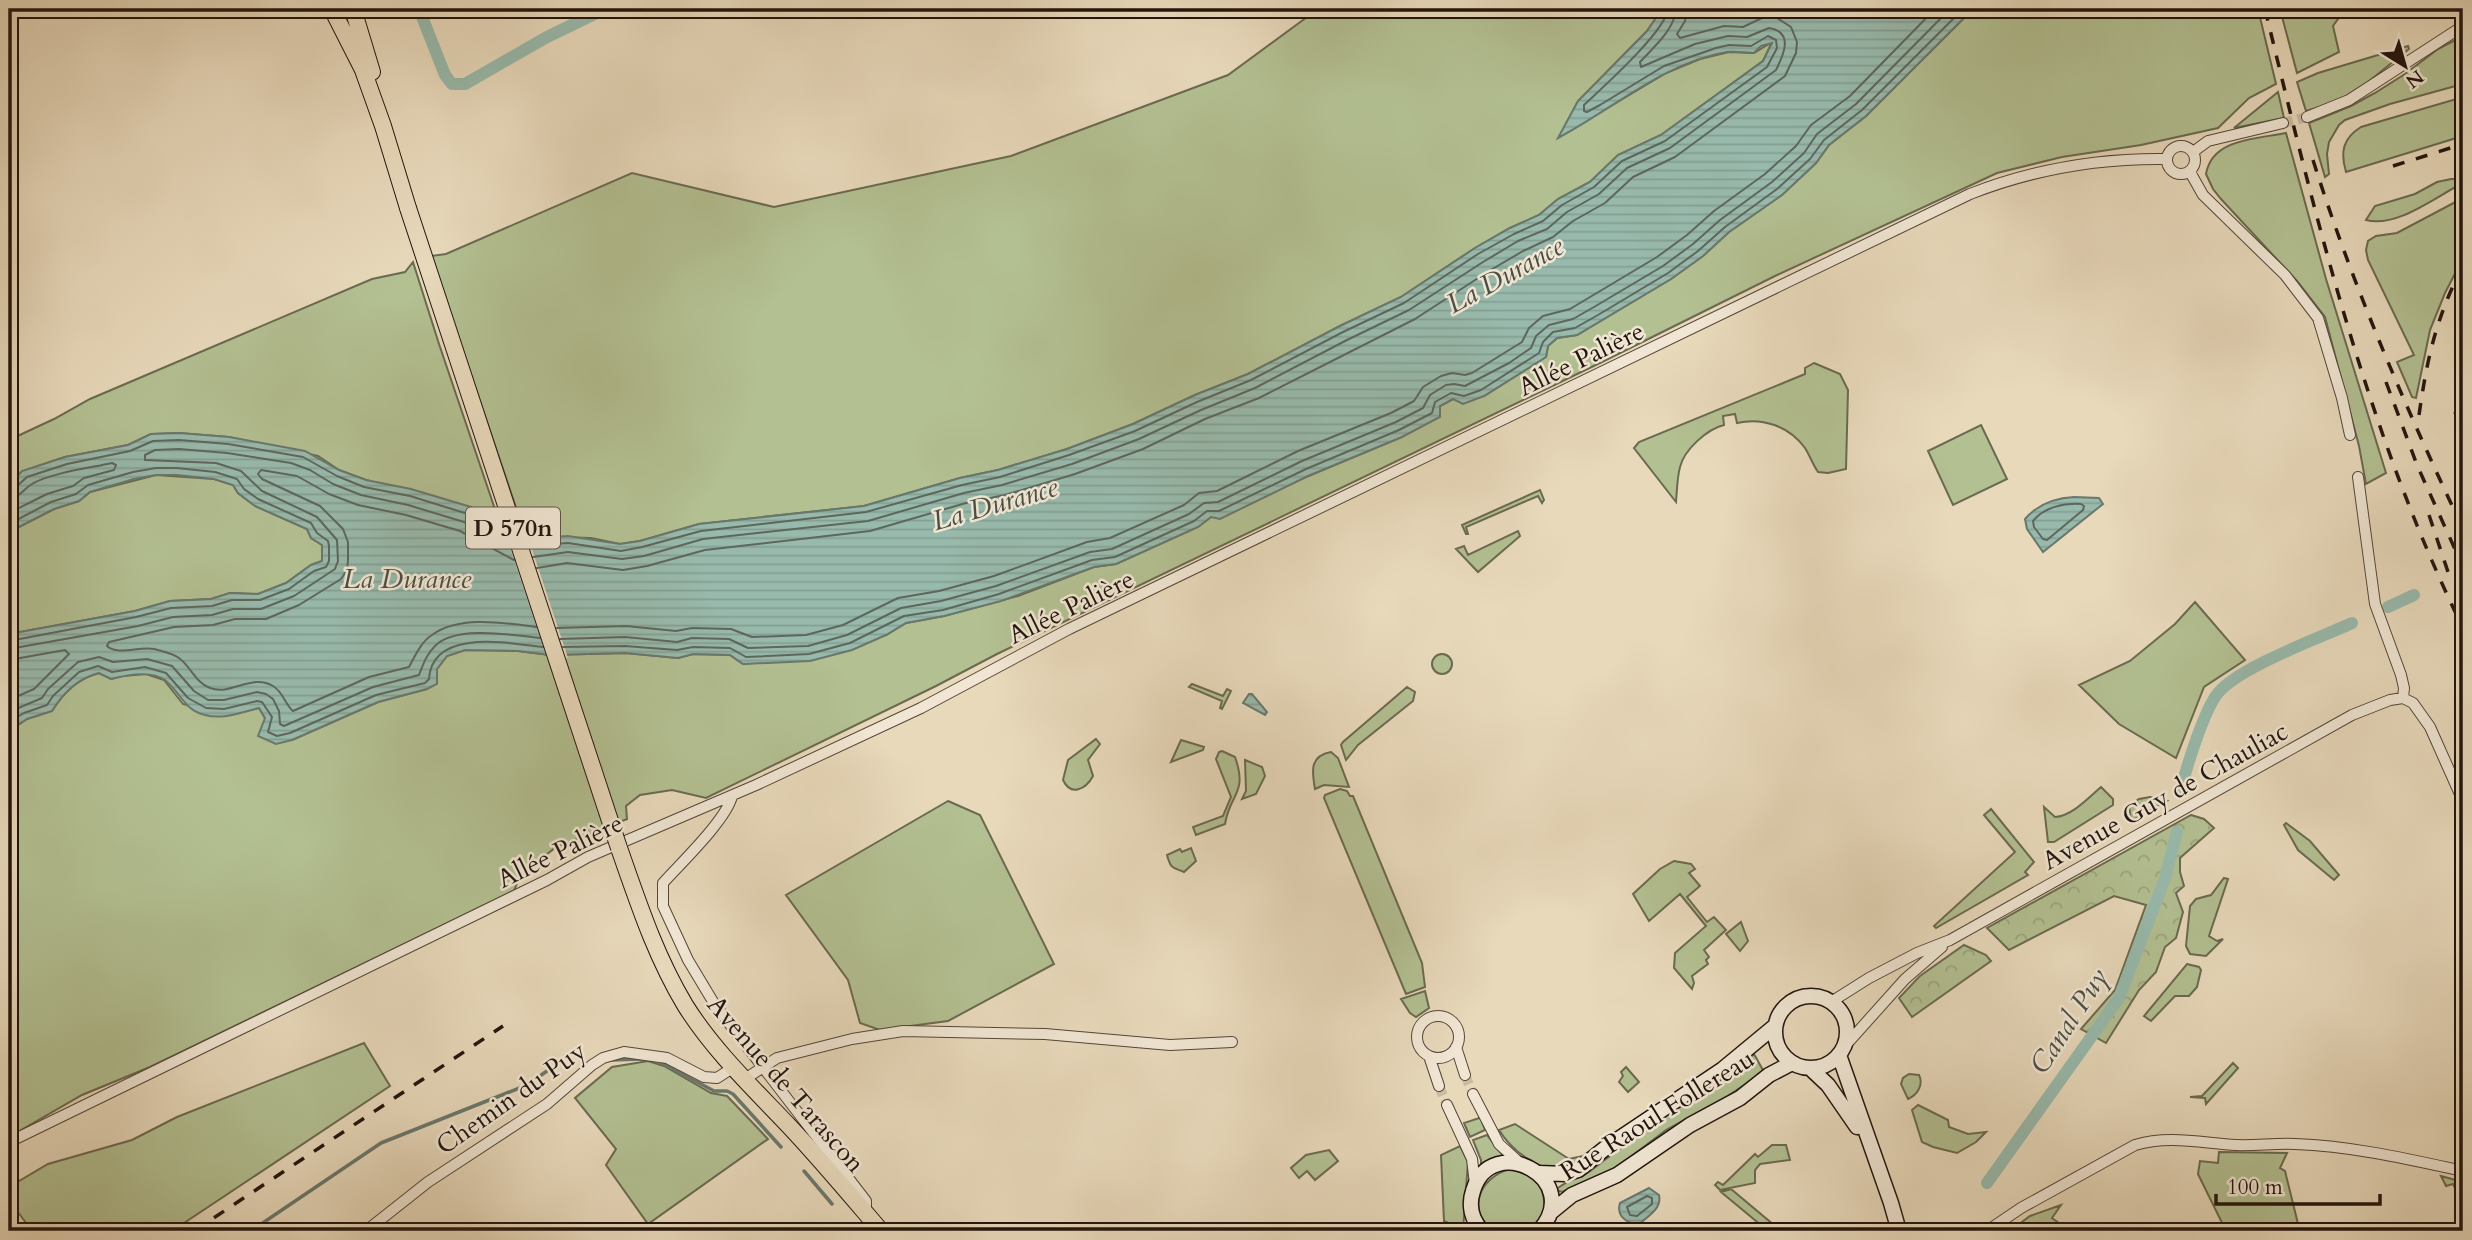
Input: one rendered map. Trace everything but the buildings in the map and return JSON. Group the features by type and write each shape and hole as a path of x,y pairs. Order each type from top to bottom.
{"main road":[{"name":"D 570n","path":"332,9 363,70 383,126"},
{"name":"D 570n","path":"353,9 374,76 383,126"},
{"name":"Avenue de Tarascon","path":"383,126 619,848 664,967 687,1006 739,1073 806,1144 881,1231"}],"street":[{"path":"2307,117 2349,100 2463,26"},
{"path":"2193,152 2208,141 2283,123"},
{"path":"2175,147 2187,147 2193,152 2195,163 2190,172 2181,175 2172,172 2166,159 2169,152 2175,147"},
{"name":"Allée Palière","path":"9,1142 547,880 588,857 732,796 921,708 1081,624 1970,194 2006,180 2083,163 2166,159"},
{"path":"2190,172 2203,195 2285,275 2318,318 2350,435"},
{"path":"2358,477 2375,604 2401,675 2403,698 2413,703 2430,727 2463,801"},
{"name":"Avenue Guy de Chauliac","path":"1831,1002 1917,953 1951,940 2352,715 2390,700 2403,698"},
{"path":"732,796 730,804 701,841 663,883 663,906 697,977 715,1005 866,1201 866,1214"},
{"name":"Avenue Guy de Chauliac","path":"1842,1051 1905,979 1951,940"},
{"path":"1871,1149 1821,1077 1811,1069 1785,1058 1776,1043 1775,1026 1782,1011 1796,999 1814,996 1831,1002 1844,1017 1847,1027 1842,1051 1899,1231"},
{"path":"1439,1086 1429,1056 1420,1049 1416,1035 1419,1027 1429,1017 1444,1016 1451,1020 1459,1034 1456,1048 1465,1075"},
{"name":"Rue Raoul Follereau","path":"1539,1173 1565,1174 1578,1170 1608,1146 1723,1069 1775,1026"},
{"path":"739,1073 761,1067 777,1058 852,1039 903,1031 1045,1034 1170,1045 1232,1041"},
{"path":"1429,1056 1444,1057 1456,1048"},
{"path":"1811,1069 1831,1063 1842,1051"},
{"name":"Chemin du Puy","path":"366,1231 428,1182 547,1104 603,1058 624,1052 667,1058 704,1077 718,1078 739,1073"},
{"name":"Rue Raoul Follereau","path":"1550,1213 1572,1195 1617,1175 1690,1125 1740,1098 1769,1075 1792,1063"},
{"path":"1473,1094 1499,1143 1521,1164"},
{"path":"1447,1105 1470,1152 1475,1184 1471,1202 1475,1227"},
{"path":"1987,1231 2029,1203 2135,1145 2152,1140 2323,1146 2386,1154 2463,1171"},
{"path":"1475,1184 1490,1169 1510,1162 1539,1173 1550,1191 1550,1213 1539,1231"}],"green space":[{"path":"1318,9 1662,9 1647,31 1578,101 1559,137 1666,73 1700,59 1729,52 1754,53 1772,42 1763,61 1661,135 1618,155 1590,182 1558,199 1539,215 1475,248 1401,297 1248,374 1133,424 1067,449 864,506 699,524 620,544 591,538 554,537 535,542 526,537 431,256 446,254 632,173 774,207 1011,156 1228,75"},
{"path":"1973,9 2258,9 2276,84 2249,98 2218,128 2141,145 2062,157 1997,173 1775,276 706,798 672,790 640,795 626,806 627,819 555,848 520,875 514,891 150,1067 82,1095 9,1137 9,731 27,719 52,711 66,692 78,682 99,673 111,679 146,674 164,680 183,704 225,716 259,708 265,718 292,740 378,702 427,689 447,656 465,650 518,651 550,655 625,653 678,658 693,654 730,655 743,664 787,662 886,635 906,623 944,616 1018,596 1094,567 1116,564 1198,527 1211,517 1402,437 1440,406 1453,399 1484,396 1546,357 1548,346 1557,338 1577,335 1671,279 1703,256 1729,232 1782,195 1816,163 1829,145 1866,116"},
{"path":"2280,9 2345,9 2333,26 2339,52 2297,73"},
{"path":"2463,36 2463,84 2390,104 2345,120 2329,142 2329,174 2325,177 2309,123 2375,93 2438,49"},
{"path":"2408,46 2409,49 2368,82 2337,102 2306,111 2297,82"},
{"path":"2278,92 2284,118 2234,128"},
{"path":"2463,97 2463,136 2346,172 2344,146 2350,136 2361,127"},
{"path":"2286,133 2326,279 2386,473 2366,484 2359,446 2325,317 2297,281 2221,199 2206,174 2217,153 2227,147 2250,139"},
{"path":"2451,179 2463,179 2463,183 2403,216 2390,220 2366,220 2375,206"},
{"path":"2463,198 2463,258 2430,330 2416,398 2412,397 2397,362 2414,355 2368,260 2368,241 2376,236 2397,233"},
{"path":"413,262 500,524 339,470 318,456 229,437 179,433 151,434 128,445 65,457 23,471 9,485 9,440 90,399 372,279 405,272"},
{"path":"1814,363 1840,374 1848,390 1846,469 1818,472 1799,440 1783,429 1765,422 1737,423 1735,414 1723,416 1724,425 1697,441 1682,460 1676,502 1634,448 1639,442 1805,374 1805,368"},
{"path":"1981,425 2007,479 1953,505 1928,451"},
{"path":"156,475 214,479 233,485 238,493 255,506 307,529 311,538 322,545 322,561 311,565 286,583 258,594 230,593 211,599 170,601 135,611 9,634 9,532 54,509 79,501 90,492"},
{"path":"1540,490 1544,500 1542,503 1538,496 1466,527 1466,534 1462,525"},
{"path":"1518,531 1520,536 1478,572 1456,549 1464,546 1468,555"},
{"path":"2195,602 2245,660 2204,687 2176,758 2119,724 2079,685 2130,661 2175,624"},
{"path":"1442,654 1449,657 1452,664 1449,671 1442,674 1435,671 1432,664 1435,657"},
{"path":"1192,684 1223,696 1227,689 1231,691 1222,709 1222,701 1189,687"},
{"path":"1407,687 1415,692 1413,701 1358,745 1346,760 1341,745 1343,742"},
{"path":"1096,739 1100,744 1088,760 1093,776 1083,787 1074,790 1063,780 1068,760"},
{"path":"1181,740 1204,747 1203,750 1171,762"},
{"path":"1222,751 1235,757 1240,779 1237,793 1225,824 1196,835 1193,827 1223,816 1231,797 1216,759"},
{"path":"1331,752 1338,758 1349,787 1324,785 1315,789 1315,761"},
{"path":"1245,760 1262,767 1265,776 1256,794 1242,799 1246,791"},
{"path":"2101,787 2113,799 2113,805 2054,842 2048,842 2044,807 2055,817 2061,816 2080,806"},
{"path":"1340,789 1353,796 1422,963 1425,987 1406,994 1324,798 1325,795"},
{"path":"2150,797 2167,801 2131,821 2129,806 2139,799"},
{"path":"948,801 980,815 1054,964 948,1021 880,1030 860,1023 848,980 786,895"},
{"path":"1991,809 2034,862 2025,872 2028,875 1936,928 1934,926 2015,852 1984,815"},
{"path":"2191,815 2204,819 2214,828 2180,858 2184,886 2176,893 2183,912 2176,938 2165,947 2156,972 2139,990 2106,1043 2081,1029 2115,990 2146,905 2114,896 2009,950 1987,928"},
{"path":"2286,823 2310,841 2339,875 2334,880 2298,850 2284,825"},
{"path":"1191,848 1196,861 1184,872 1171,866 1167,855 1180,849 1182,852"},
{"path":"1674,861 1691,864 1695,869 1689,873 1700,886 1687,897 1707,922 1714,917 1726,930 1704,950 1709,957 1706,960 1708,964 1692,976 1692,989 1674,968 1675,953 1706,926 1680,894 1649,921 1633,894 1660,869"},
{"path":"2224,878 2228,879 2209,936 2217,941 2223,939 2206,956 2190,954 2186,946 2190,906 2196,899 2211,895"},
{"path":"1741,922 1748,941 1740,951 1726,934"},
{"path":"1964,945 1986,955 1991,961 1912,1017 1899,998 1920,976"},
{"path":"2187,964 2201,970 2197,987 2189,996 2175,996 2151,1021 2144,1016"},
{"path":"1425,991 1429,1008 1416,1017 1401,999"},
{"path":"364,1043 390,1086 172,1231 32,1231 9,1200 9,1187 48,1164 132,1140 177,1117"},
{"path":"1754,1054 1764,1072 1726,1097 1666,1130 1617,1167 1562,1192 1556,1190 1589,1172"},
{"path":"648,1061 664,1066 711,1093 727,1096 768,1139 648,1224 606,1165 616,1149 575,1098 612,1067"},
{"path":"2233,1063 2238,1068 2206,1104 2205,1098 2190,1097 2202,1096"},
{"path":"1626,1067 1639,1082 1628,1092 1619,1082 1623,1076 1621,1072"},
{"path":"1909,1074 1919,1075 1921,1082 1917,1092 1908,1099 1901,1084 1903,1078"},
{"path":"1918,1105 1948,1120 1949,1127 1968,1134 1986,1132 1976,1142 1957,1153 1933,1147 1922,1142 1912,1110"},
{"path":"1479,1118 1485,1130 1470,1137 1464,1123"},
{"path":"1515,1124 1569,1159 1583,1156 1599,1147 1571,1167 1550,1168 1520,1154 1499,1130"},
{"path":"1487,1135 1504,1157 1481,1168 1481,1160 1473,1140"},
{"path":"1772,1145 1786,1145 1790,1160 1760,1164 1755,1170 1755,1183 1720,1190 1715,1185 1718,1182 1723,1185 1755,1154 1758,1157"},
{"path":"1460,1146 1468,1162 1463,1230 1444,1221 1441,1155"},
{"path":"1329,1150 1338,1161 1315,1180 1307,1171 1299,1178 1291,1168 1306,1155"},
{"path":"2219,1152 2287,1153 2280,1168 2285,1171 2299,1228 2292,1231 2226,1231 2198,1174 2200,1161 2218,1163"},
{"path":"1509,1169 1534,1178 1541,1187 1545,1213 1531,1231 1494,1231 1480,1214 1478,1205 1484,1187 1499,1173"},
{"path":"2441,1176 2463,1182 2463,1204 2453,1184 2446,1186"},
{"path":"1731,1189 1781,1231 1768,1231 1721,1192"},
{"path":"2061,1205 2052,1218 2070,1231 2010,1231 2030,1216"}],"water":[{"name":"La Durance","path":"1662,9 1973,9 1866,116 1829,145 1816,163 1782,195 1729,232 1703,256 1671,279 1577,335 1557,338 1548,346 1546,357 1484,396 1463,404 1453,399 1440,406 1440,417 1402,437 1308,476 1220,519 1211,517 1198,527 1116,564 1094,567 1001,601 906,623 852,650 810,661 743,664 730,655 693,654 678,658 625,653 550,655 518,651 465,650 447,656 437,669 437,684 427,689 378,702 292,740 276,744 258,736 265,718 259,708 226,716 198,713 187,705 165,680 146,674 111,679 99,673 92,675 72,687 52,711 27,719 9,731 9,634 135,611 170,601 211,599 230,593 258,594 286,583 311,565 322,561 322,545 311,538 307,529 255,506 238,493 233,485 214,479 177,475 134,479 90,492 79,501 54,509 9,532 9,485 22,471 65,457 128,445 151,434 229,437 305,451 339,470 366,480 411,489 471,507 535,542 568,536 620,544 699,524 864,506 960,478 998,470 1067,449 1133,424 1248,374 1401,297 1475,248 1539,215 1558,199 1590,182 1618,155 1661,135 1763,61 1772,43 1761,46 1754,53 1727,52 1681,66 1639,88 1558,138 1578,101 1647,31"},
{"path":"2074,497 2099,498 2103,504 2043,552 2027,529 2025,519 2035,509 2047,503"},
{"path":"1249,694 1252,694 1267,712 1265,715 1243,703"},
{"path":"1649,1188 1659,1195 1657,1208 1639,1224 1630,1223 1621,1215 1620,1203"}],"pier":[{"path":"501,521 527,534 568,658 547,658"}],"waterway":[{"path":"419,9 445,75 452,84 465,84 547,37 605,9"},
{"name":"Canal Puy","path":"2388,607 2414,595"},
{"name":"Canal Puy","path":"2181,789 2202,725 2213,701 2228,683 2261,663 2352,623"},
{"name":"Canal Puy","path":"1987,1183 2119,998 2165,878 2177,832"},
{"path":"612,1060 642,1059"},
{"path":"660,1062 714,1091 733,1094 781,1147"},
{"path":"251,1231 381,1143 527,1085 547,1071"},
{"path":"804,1171 832,1204"}],"tunnel":[{"path":"2283,123 2307,117"},
{"path":"1465,1075 1473,1094"},
{"path":"1439,1086 1447,1105"}],"railway":[{"path":"2265,9 2347,324 2399,479 2463,628"},
{"path":"2393,166 2463,144"},
{"path":"2313,160 2345,254 2382,347 2463,529"},
{"path":"2419,415 2434,339 2446,303 2463,266"},
{"path":"2386,382 2417,465 2463,567"},
{"path":"2455,412 2463,434"},
{"path":"2429,515 2450,578"},
{"path":"194,1231 503,1026"}]}
